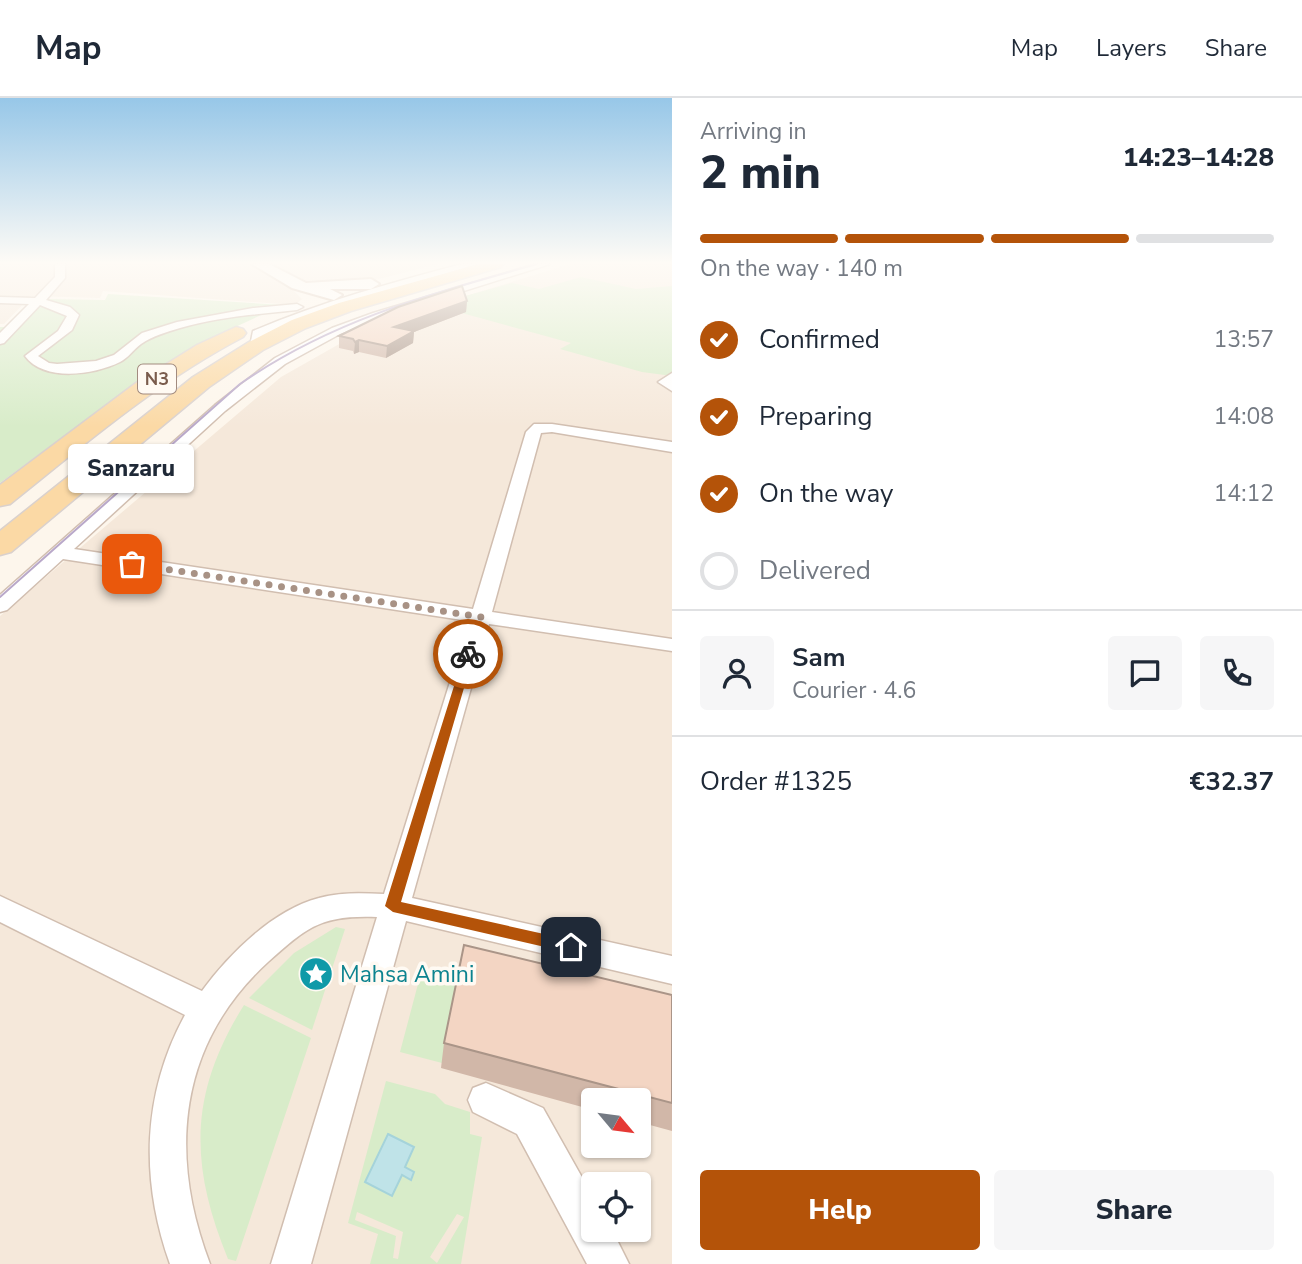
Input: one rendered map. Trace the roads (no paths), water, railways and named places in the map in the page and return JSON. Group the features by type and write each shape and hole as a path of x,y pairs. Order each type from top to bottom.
{"main road":[{"name":"N3","path":"0,498 151,383 188,359 268,318"},
{"name":"N3","path":"0,547 201,382 256,346 299,324 304,318"}],"street":[{"path":"0,340 21,318"},
{"path":"73,318 64,330 31,356 40,365 59,368 106,363 149,335 207,318"},
{"path":"0,606 264,372 336,331 370,318"},
{"path":"672,377 664,382 672,387"},
{"path":"291,1264 393,906 534,432 539,427 672,446"},
{"path":"61,553 672,645"},
{"path":"190,1264 180,1242 168,1176 170,1110 183,1056 207,1010 248,960 281,933 317,911 355,904 393,906 672,970"},
{"path":"0,908 207,1010"},
{"path":"486,1100 530,1121 609,1264"}],"water":[{"path":"388,1134 414,1147 405,1167 414,1172 411,1180 402,1175 392,1196 365,1182"}],"tram line":[{"path":"0,597 240,384 310,342 365,318"}],"place":[{"name":"Sanzaru","path":"132,564"},
{"name":"Mahsa Amini","path":"316,974"}]}
